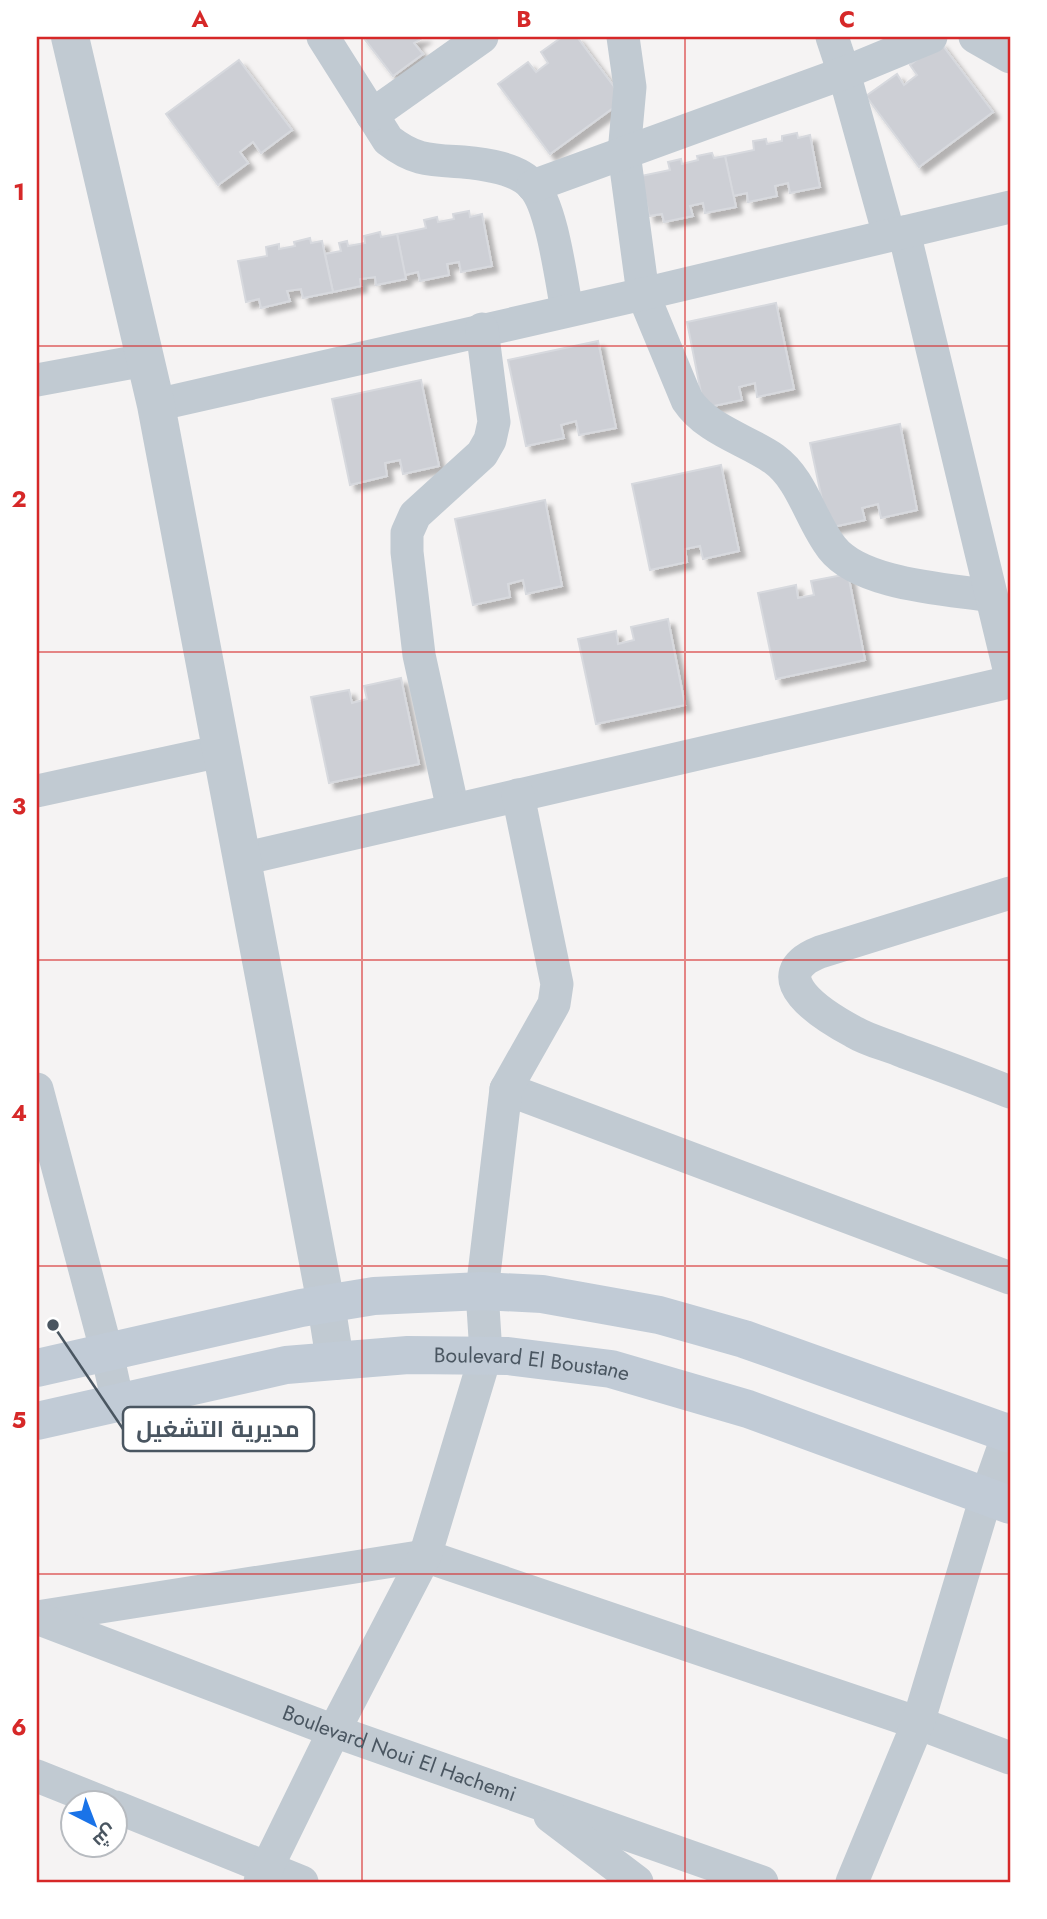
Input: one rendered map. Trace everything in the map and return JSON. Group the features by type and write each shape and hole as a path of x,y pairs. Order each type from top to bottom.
{"main road":[{"path":"37,1368 326,1304 374,1296 482,1291 542,1294 659,1315 744,1339 1010,1432"},
{"name":"Boulevard El Boustane","path":"37,1421 286,1365 408,1355 486,1354 624,1372 748,1409 998,1501"}],"street":[{"path":"70,37 156,405 335,1361"},
{"path":"323,37 388,140 400,149 421,159 479,163 513,172 533,186 547,212 567,310"},
{"path":"372,116 482,37"},
{"path":"623,37 630,88 624,153 643,294 687,400 696,414 776,460 794,480 832,549 873,575 991,596"},
{"path":"832,37 896,234 1010,673"},
{"path":"533,186 844,74 931,37"},
{"path":"975,37 1010,57"},
{"path":"156,405 1010,207"},
{"path":"453,810 419,655 407,533 415,515 482,453 490,440 494,422 482,329"},
{"path":"37,380 145,360"},
{"path":"242,859 1010,682"},
{"path":"37,791 221,751"},
{"path":"264,1874 334,1731 425,1556 486,1354 482,1291 506,1089 554,1004 557,984 518,795"},
{"path":"1010,892 820,952 798,965 793,974 794,985 804,996 855,1033 1010,1091"},
{"path":"37,1088 118,1403"},
{"path":"506,1089 1010,1278"},
{"path":"852,1882 918,1723 998,1501 1010,1432"},
{"path":"37,1617 425,1556 918,1723 1010,1758"},
{"name":"Boulevard Noui El Hachemi","path":"37,1617 334,1731 762,1882"},
{"path":"37,1776 72,1790"},
{"path":"528,1799 637,1882"},
{"path":"130,1813 264,1874 302,1882"}],"building":[{"path":"363,37 424,37 414,43 423,54 393,76"},
{"path":"562,37 577,37 624,100 550,154 498,84 528,62 536,72 548,63 541,52"},
{"path":"940,42 993,112 919,167 866,96 897,74 904,85 917,75 910,65"},
{"path":"239,60 292,130 261,153 253,142 240,152 248,163 218,185 166,114"},
{"path":"797,133 798,138 810,135 820,187 790,193 788,183 775,186 777,196 748,202 747,193 733,196 725,156 754,150 753,141 766,139 767,144 782,141 782,136"},
{"path":"712,153 714,158 725,156 736,207 705,213 703,203 690,206 693,216 664,222 662,214 649,216 641,176 670,170 668,162 681,159 682,164 698,160 697,156"},
{"path":"469,211 470,217 482,214 492,266 461,272 459,262 447,264 449,275 420,281 418,272 405,275 397,234 426,228 424,220 437,217 438,222 454,219 453,214"},
{"path":"380,232 381,237 397,234 406,279 376,285 375,277 360,279 361,286 333,292 325,254 341,251 339,243 347,241 348,246 365,243 364,236"},
{"path":"310,238 311,243 322,241 333,292 303,298 301,289 287,291 290,301 261,308 259,299 246,302 238,261 267,256 266,247 279,244 279,249 295,246 294,242"},
{"path":"776,303 794,389 757,397 755,383 739,387 742,400 704,408 687,322"},
{"path":"598,341 616,428 579,435 576,421 561,425 564,438 526,446 508,360"},
{"path":"421,380 439,466 403,474 400,460 385,463 387,476 350,485 332,399"},
{"path":"900,424 917,510 881,518 878,504 862,508 865,520 828,528 810,443"},
{"path":"721,465 739,551 703,559 700,546 685,549 687,562 650,570 632,484"},
{"path":"545,500 562,586 526,594 523,580 508,584 510,597 473,605 455,519"},
{"path":"848,574 865,660 776,679 758,593 796,585 798,598 814,595 811,581"},
{"path":"668,619 685,705 596,724 578,639 616,631 618,644 634,640 631,627"},
{"path":"401,678 419,764 329,783 311,697 349,690 352,703 367,699 364,686"}],"place":[{"name":"مديرية التشغيل","path":"53,1325"}]}
